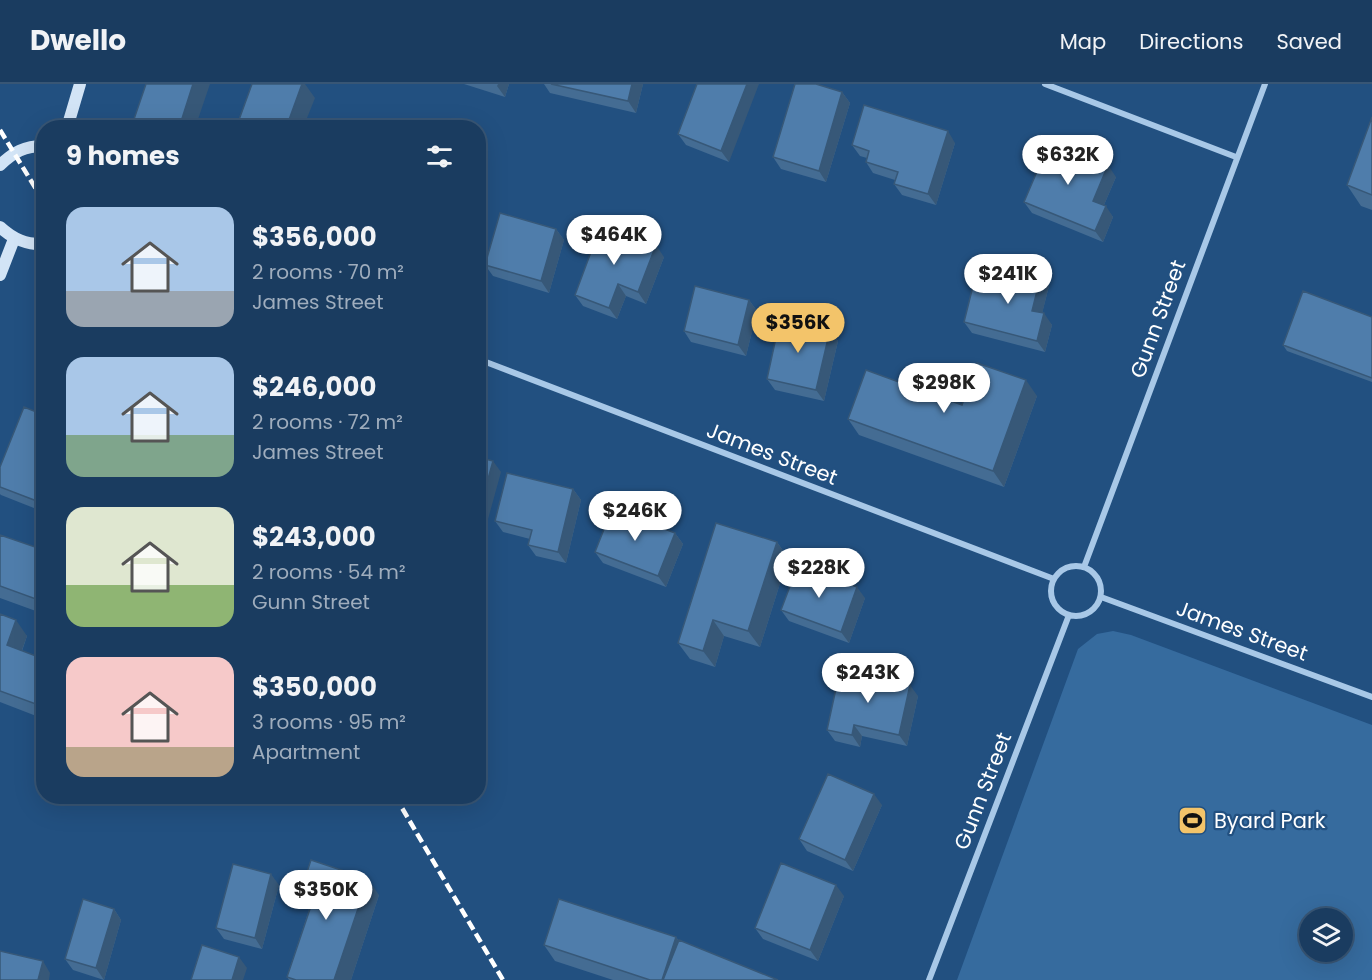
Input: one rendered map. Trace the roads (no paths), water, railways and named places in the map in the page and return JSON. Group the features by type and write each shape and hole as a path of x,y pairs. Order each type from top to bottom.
{"street":[{"path":"69,120 80,84"},
{"path":"1045,84 1236,157"},
{"name":"Gunn Street","path":"1084,567 1265,84"},
{"path":"0,165 13,152 36,146"},
{"path":"0,227 14,239 36,245"},
{"path":"0,275 14,239"},
{"name":"James Street","path":"486,362 1054,579"},
{"path":"1067,567 1084,567 1098,577 1101,597 1091,611 1078,616 1069,615 1055,605 1052,597 1054,579 1067,567"},
{"name":"James Street","path":"1101,597 1372,697"},
{"name":"Gunn Street","path":"928,980 1069,615"}],"railway":[{"path":"0,130 36,189"},
{"path":"400,804 503,980"}],"place":[{"name":"Byard Park","path":"1193,821"}]}
